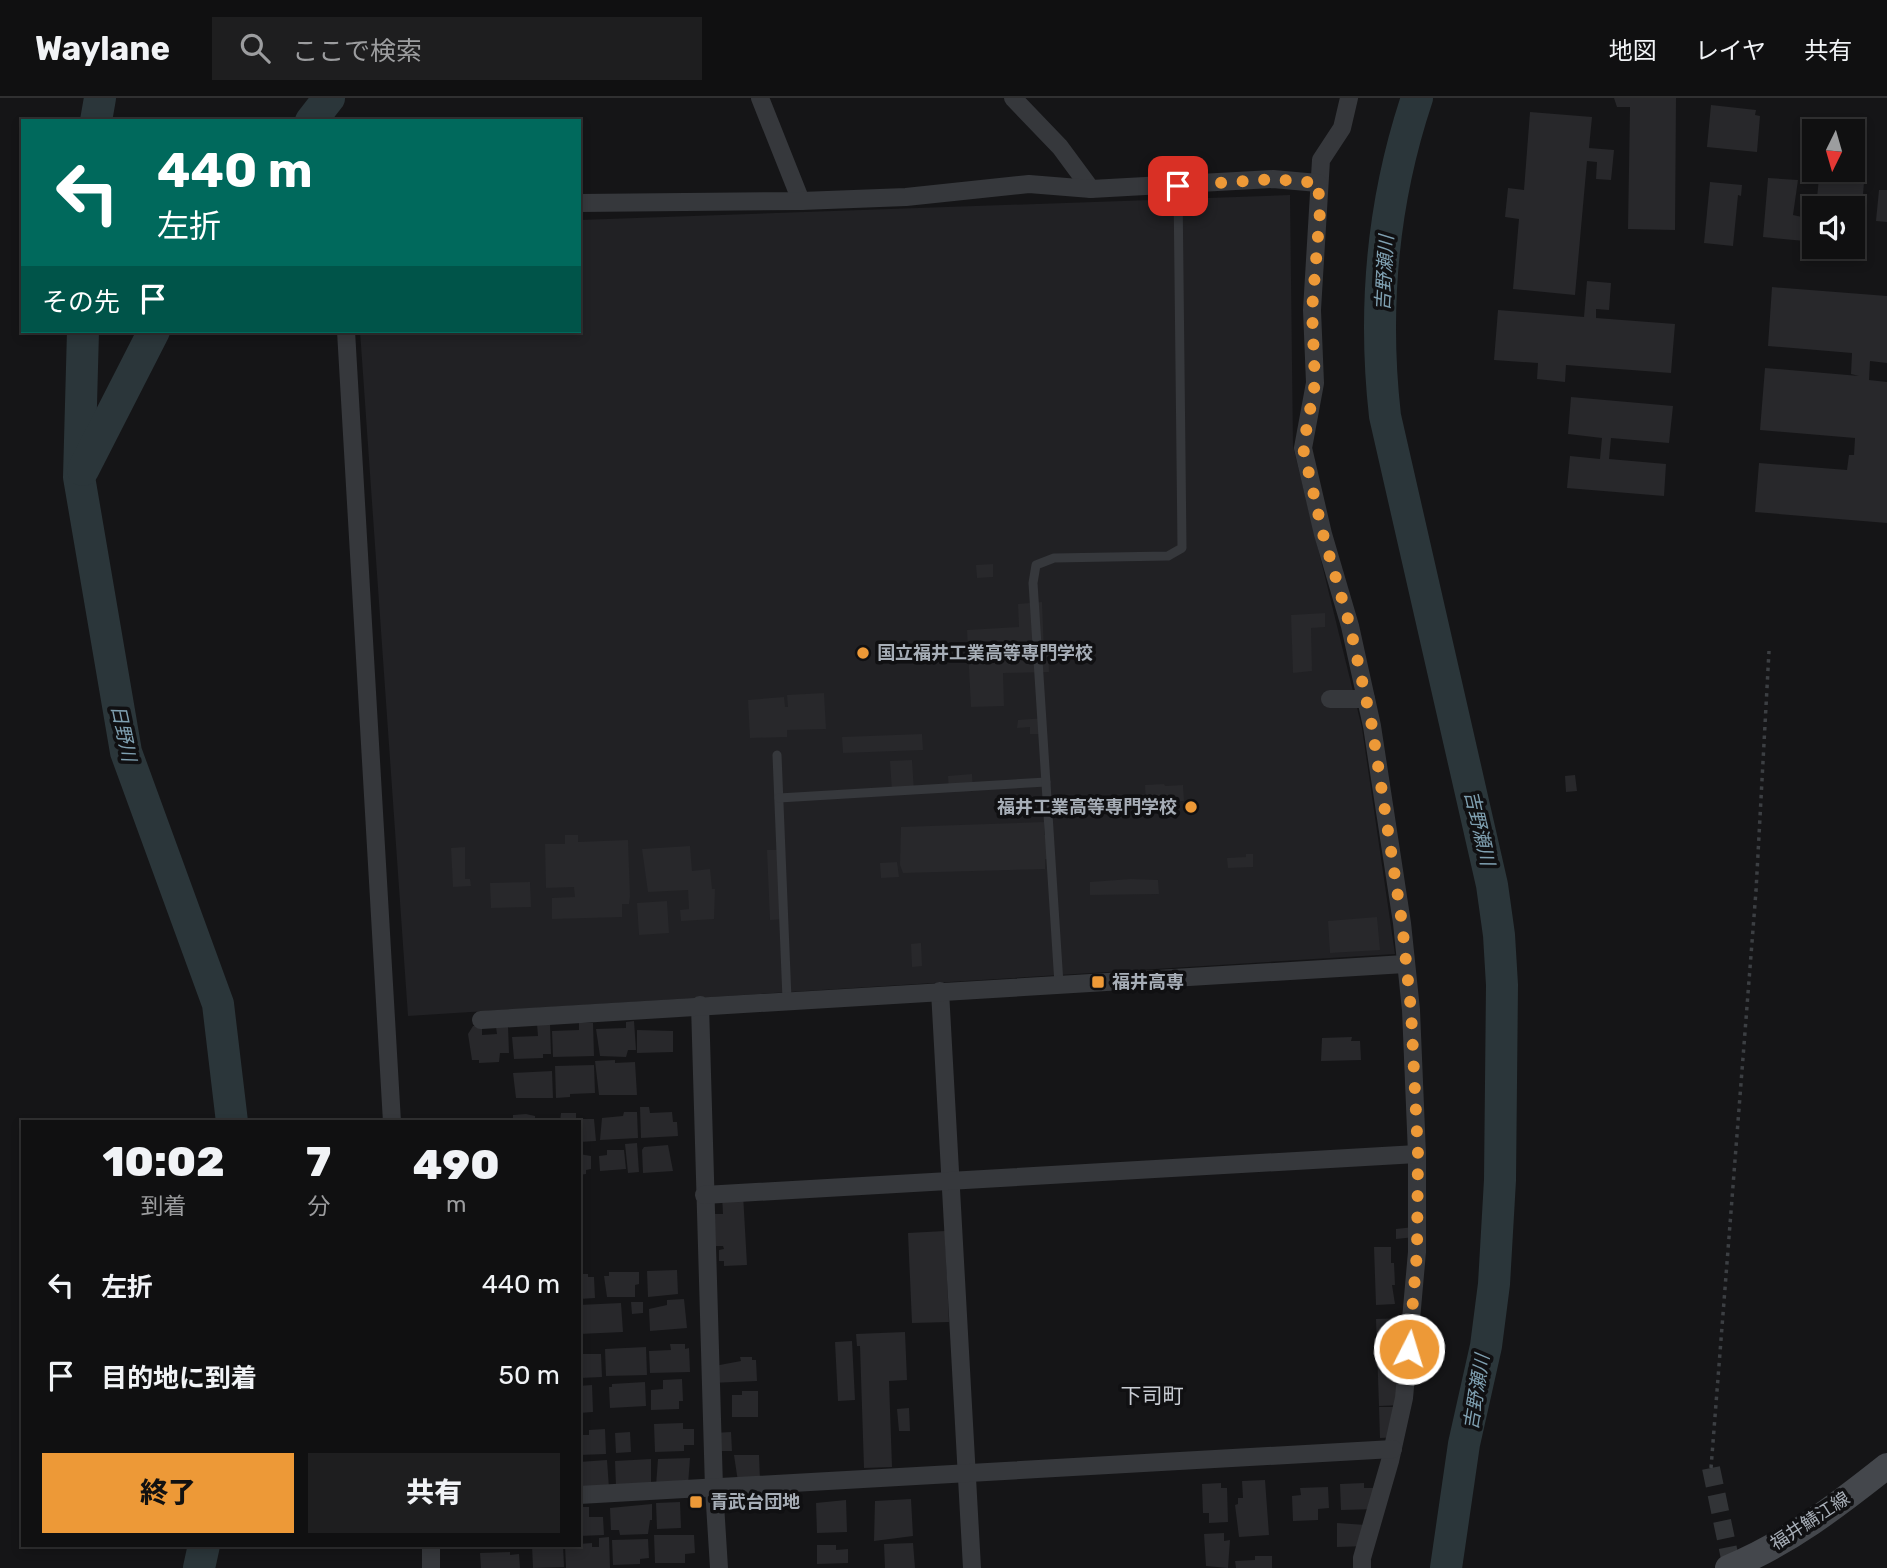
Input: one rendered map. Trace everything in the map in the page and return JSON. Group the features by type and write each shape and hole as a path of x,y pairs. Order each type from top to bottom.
{"main road":[{"name":"福井鯖江線","path":"1728,1568 1747,1560 1833,1510 1887,1466"}],"street":[{"path":"760,98 801,201"},
{"path":"1013,98 1060,147 1091,189"},
{"path":"1349,98 1342,128 1321,160 1312,310 1315,383 1303,448 1323,534 1350,626 1366,699 1402,923 1411,1010 1418,1154 1417,1252 1404,1398 1393,1449 1362,1558 1362,1568"},
{"path":"581,203 906,197 1029,184 1091,189 1273,179 1318,183"},
{"path":"346,333 392,1120"},
{"path":"1330,699 1366,699"},
{"path":"481,1020 787,999 1405,964"},
{"path":"940,991 972,1568"},
{"path":"700,1005 704,1195 719,1568"},
{"path":"704,1195 1418,1154"},
{"path":"581,1495 1393,1449"},
{"path":"431,1547 431,1568"}],"lane":[{"path":"1059,984 1033,583 1036,565 1054,558 1168,556 1182,548 1178,186"},
{"path":"778,755 787,999"},
{"path":"779,798 1046,782"}],"path":[{"path":"1711,1468 1756,891 1769,651"}],"shaded area":[{"name":"国立福井工業高等専門学校","path":"1290,195 1293,446 1362,728 1395,954 408,1016 360,333 581,333 581,220"}],"building":[{"path":"1614,98 1676,98 1675,230 1628,229 1630,107 1617,107"},
{"path":"1711,105 1756,110 1755,115 1760,116 1757,152 1707,147"},
{"path":"1530,112 1592,117 1589,148 1614,150 1611,180 1596,179 1597,162 1587,161 1575,295 1513,289 1519,219 1505,217 1508,188 1524,190"},
{"path":"1768,178 1798,180 1793,215 1802,217 1802,241 1763,237"},
{"path":"1710,182 1742,185 1741,196 1738,195 1733,246 1704,243"},
{"path":"1819,182 1864,182 1863,196 1817,196"},
{"path":"1879,190 1887,190 1887,222 1876,221"},
{"path":"1587,281 1611,283 1609,310 1596,309 1596,318 1675,324 1671,373 1566,365 1565,382 1537,379 1538,363 1494,360 1498,310 1584,317"},
{"path":"1772,287 1887,296 1887,363 1870,361 1869,380 1887,382 1887,523 1755,512 1759,463 1847,470 1849,455 1854,455 1855,438 1760,430 1765,368 1859,376 1851,374 1852,353 1768,346"},
{"path":"1571,397 1673,406 1669,443 1611,438 1609,459 1666,464 1664,496 1567,488 1570,456 1600,459 1602,438 1568,434"},
{"path":"993,564 993,577 977,578 976,565"},
{"path":"1042,602 1044,652 1048,652 1049,672 1003,673 1004,706 971,707 967,630 1019,627 1018,604"},
{"path":"1325,613 1325,627 1311,628 1312,671 1293,673 1291,615"},
{"path":"824,693 826,729 787,730 787,737 750,738 748,700 784,697 785,707 788,707 787,695"},
{"path":"1045,718 1046,734 1030,734 1030,727 1017,728 1018,720"},
{"path":"922,734 923,750 843,753 842,737"},
{"path":"912,760 914,791 892,792 890,761"},
{"path":"972,774 973,791 949,792 948,776"},
{"path":"1575,775 1577,791 1566,792 1565,776"},
{"path":"1145,785 1183,785 1184,801 1146,803"},
{"path":"1044,822 1044,835 1048,835 1049,859 1045,859 1045,869 903,873 900,865 901,827"},
{"path":"565,835 578,835 578,842 628,840 630,896 629,904 622,904 622,917 552,919 552,898 575,897 574,887 546,888 545,844 565,844"},
{"path":"690,846 692,871 710,869 712,889 715,889 714,919 681,921 680,910 689,909 688,890 648,892 642,849"},
{"path":"465,847 465,879 470,879 471,886 453,887 451,848"},
{"path":"767,850 783,850 786,919 770,920"},
{"path":"1246,854 1253,854 1253,867 1228,868 1227,858 1246,857"},
{"path":"897,862 899,877 881,878 880,863"},
{"path":"1158,880 1159,894 1090,895 1090,882"},
{"path":"530,882 531,907 491,908 490,883"},
{"path":"667,901 669,933 639,935 637,903"},
{"path":"1377,917 1380,950 1330,953 1328,921"},
{"path":"921,943 922,966 912,967 911,944"},
{"path":"634,1021 636,1050 628,1050 626,1057 600,1056 596,1029 626,1028 626,1022"},
{"path":"579,1023 593,1023 594,1056 553,1057 552,1031 579,1030"},
{"path":"537,1024 550,1024 551,1054 543,1054 543,1058 514,1059 512,1037 538,1036"},
{"path":"473,1026 482,1026 482,1035 497,1034 496,1027 508,1026 509,1053 500,1053 499,1062 479,1063 479,1060 472,1060 468,1034"},
{"path":"637,1030 673,1031 673,1052 637,1053"},
{"path":"1352,1037 1351,1041 1360,1041 1361,1060 1321,1061 1322,1038"},
{"path":"615,1060 615,1063 635,1062 637,1095 599,1095 595,1061"},
{"path":"594,1065 595,1093 570,1094 570,1097 556,1098 555,1066"},
{"path":"552,1071 553,1098 516,1098 513,1073"},
{"path":"640,1107 649,1107 650,1113 672,1112 673,1122 677,1122 678,1136 641,1138"},
{"path":"624,1112 637,1112 638,1138 600,1140 602,1118 623,1116"},
{"path":"561,1113 576,1113 576,1120 560,1120"},
{"path":"526,1114 535,1116 535,1119 549,1120 513,1120 513,1115"},
{"path":"594,1119 596,1141 581,1142 579,1120"},
{"path":"637,1143 639,1172 628,1173 625,1144"},
{"path":"668,1145 673,1171 643,1173 644,1147"},
{"path":"607,1150 624,1150 626,1169 600,1171 599,1156 607,1155"},
{"path":"581,1154 591,1156 591,1169 586,1170 586,1174 581,1175"},
{"path":"743,1194 747,1265 724,1266 724,1261 719,1261 719,1250 724,1249 723,1246 714,1246 712,1214 723,1214 722,1195"},
{"path":"1414,1227 1415,1237 1396,1239 1396,1229"},
{"path":"945,1231 949,1322 912,1323 908,1233"},
{"path":"1374,1247 1391,1247 1395,1304 1376,1305"},
{"path":"677,1270 678,1294 648,1297 647,1271"},
{"path":"609,1272 639,1272 635,1297 607,1297 604,1276 609,1276"},
{"path":"581,1274 594,1277 595,1298 581,1299"},
{"path":"684,1299 687,1328 650,1331 649,1309 667,1305 667,1300"},
{"path":"631,1302 643,1302 643,1313 632,1314"},
{"path":"621,1303 623,1332 581,1334 581,1305"},
{"path":"1408,1318 1403,1405 1379,1406 1376,1319"},
{"path":"905,1332 907,1380 889,1381 892,1467 864,1468 860,1346 857,1346 856,1334"},
{"path":"852,1341 855,1400 838,1401 835,1342"},
{"path":"670,1344 685,1344 685,1349 689,1348 690,1372 650,1373 649,1351 671,1350"},
{"path":"646,1347 647,1375 606,1376 605,1349"},
{"path":"581,1354 601,1354 602,1377 581,1378"},
{"path":"740,1357 752,1357 752,1360 756,1360 757,1381 710,1383 709,1367 741,1361"},
{"path":"682,1379 683,1401 679,1401 679,1409 651,1410 651,1390 663,1389 663,1380"},
{"path":"645,1382 646,1406 610,1408 609,1387 612,1387 612,1384"},
{"path":"592,1385 593,1412 581,1413 581,1386"},
{"path":"742,1391 758,1391 758,1417 732,1417 732,1395 742,1395"},
{"path":"1379,1407 1399,1407 1400,1437 1380,1438"},
{"path":"909,1408 910,1431 899,1431 897,1409"},
{"path":"683,1423 683,1429 694,1429 694,1445 684,1445 684,1451 655,1452 654,1424"},
{"path":"605,1429 606,1454 581,1455 581,1430 582,1435 589,1435 589,1430"},
{"path":"630,1432 631,1452 616,1453 615,1433"},
{"path":"731,1432 732,1451 713,1451 713,1433"},
{"path":"734,1455 759,1455 760,1481 738,1482"},
{"path":"690,1458 688,1485 656,1486 658,1459"},
{"path":"651,1459 651,1485 616,1486 615,1461"},
{"path":"607,1460 609,1488 581,1490 581,1462"},
{"path":"1265,1480 1269,1535 1239,1537 1235,1505 1238,1504 1238,1498 1243,1498 1242,1481"},
{"path":"1221,1483 1221,1488 1227,1488 1228,1522 1209,1523 1209,1513 1203,1513 1202,1484"},
{"path":"1364,1483 1364,1488 1377,1488 1377,1509 1341,1510 1340,1484"},
{"path":"1328,1487 1329,1508 1318,1509 1318,1520 1293,1521 1292,1496 1301,1495 1300,1488"},
{"path":"911,1499 913,1536 874,1541 875,1501"},
{"path":"846,1500 847,1532 817,1533 816,1503"},
{"path":"680,1502 681,1528 657,1529 656,1503"},
{"path":"652,1504 652,1520 648,1534 620,1535 619,1530 611,1530 610,1508"},
{"path":"581,1507 589,1507 589,1517 603,1517 604,1535 581,1536"},
{"path":"1337,1523 1366,1525 1367,1546 1337,1547"},
{"path":"1224,1533 1224,1541 1230,1540 1228,1568 1206,1566 1204,1534"},
{"path":"654,1535 694,1535 695,1553 685,1554 685,1563 655,1563"},
{"path":"609,1537 610,1568 566,1568 565,1547 581,1547 581,1544 592,1543 592,1547 599,1547 599,1538"},
{"path":"648,1539 649,1558 640,1559 640,1564 613,1565 612,1540"},
{"path":"913,1543 915,1568 885,1568 884,1544"},
{"path":"817,1545 836,1545 836,1550 848,1549 848,1563 817,1564"},
{"path":"532,1547 563,1547 564,1567 533,1568"},
{"path":"510,1552 510,1555 519,1554 520,1568 481,1568 480,1553"},
{"path":"1255,1556 1272,1556 1272,1568 1236,1568 1235,1561 1255,1560"}],"waterway":[{"name":"日野川","path":"96,119 100,98"},
{"path":"313,119 329,98"},
{"name":"吉野瀬川","path":"1417,98 1396,176 1384,255 1380,336 1385,416 1492,885 1502,985 1500,1180 1494,1284 1486,1346 1464,1444 1446,1568"},
{"name":"日野川","path":"83,333 79,477 126,752 218,1004 232,1120"},
{"path":"83,470 153,333"},
{"name":"日野川","path":"199,1568 204,1547"}],"tunnel":[{"path":"1711,1468 1732,1568"}],"place":[{"name":"国立福井工業高等専門学校","path":"863,653"},
{"name":"福井工業高等専門学校","path":"1191,807"},
{"name":"福井高専","path":"1098,982"},
{"name":"青武台団地","path":"696,1502"}],"district":[{"name":"下司町","path":"1152,1396"}],"route":[{"path":"1178,186 1273,179 1318,183 1320,211 1312,310 1315,383 1303,448 1323,534 1350,626 1372,726 1402,923 1411,1010 1418,1154 1417,1252 1409,1349"}]}
